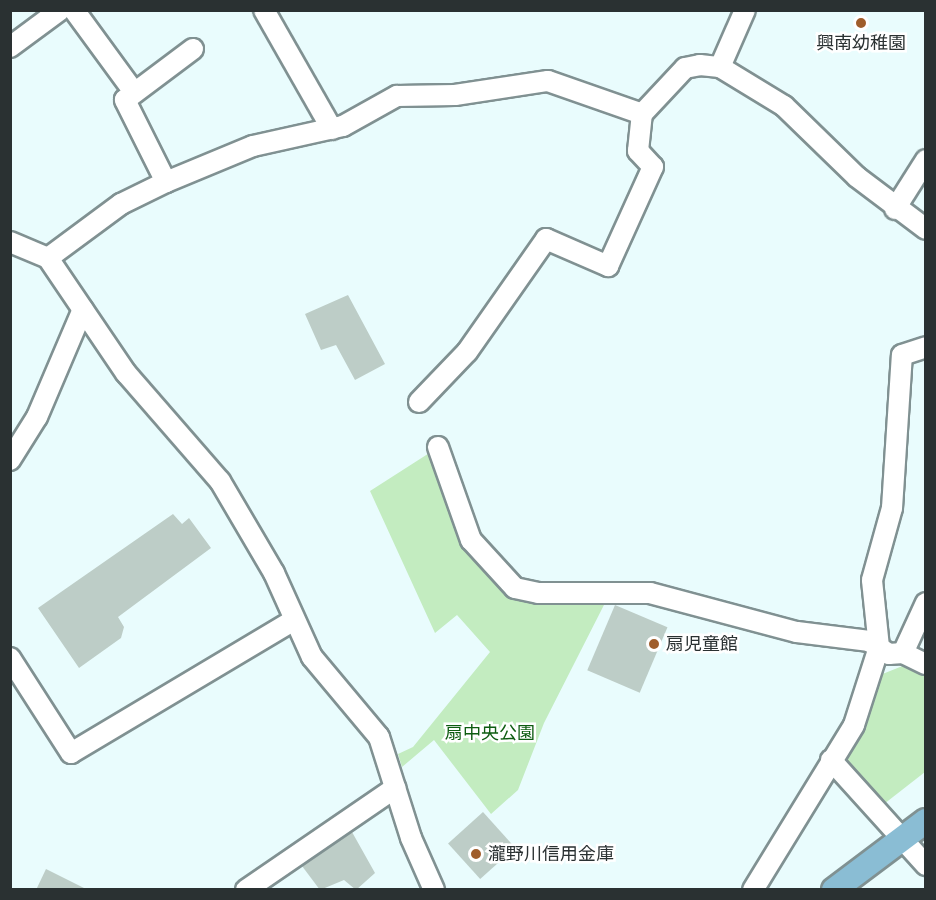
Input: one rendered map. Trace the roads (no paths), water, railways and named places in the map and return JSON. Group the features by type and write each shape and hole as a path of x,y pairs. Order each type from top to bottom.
{"main road":[{"path":"834,890 926,821"}],"street":[{"path":"10,47 37,17 60,10"},
{"path":"74,10 134,92"},
{"path":"264,10 332,129"},
{"path":"720,67 745,10"},
{"path":"166,182 125,100 193,49"},
{"path":"418,402 467,352 546,239 608,266 653,167 638,151 642,114 686,68 720,67 784,106 894,209 926,229"},
{"path":"48,258 121,204 166,182 253,146 332,129 397,96 455,95 548,81 642,114"},
{"path":"894,209 926,159"},
{"path":"10,242 48,258 126,373 220,481 312,657 379,737 395,788 434,890"},
{"path":"10,459 37,417 83,309"},
{"path":"753,890 854,725 879,647 872,580 892,507 902,355 926,347"},
{"path":"438,447 471,540 515,588 538,593 650,593 797,632 869,640 889,654 903,653 926,664"},
{"path":"903,653 926,603"},
{"path":"10,658 71,753 294,620"},
{"path":"831,760 904,837 926,865"},
{"path":"246,890 395,788"}],"place":[{"name":"興南幼稚園","path":"861,23"},
{"name":"扇児童館","path":"654,644"},
{"name":"瀧野川信用金庫","path":"476,854"}],"park label":[{"name":"扇中央公園","path":"490,733"}]}
